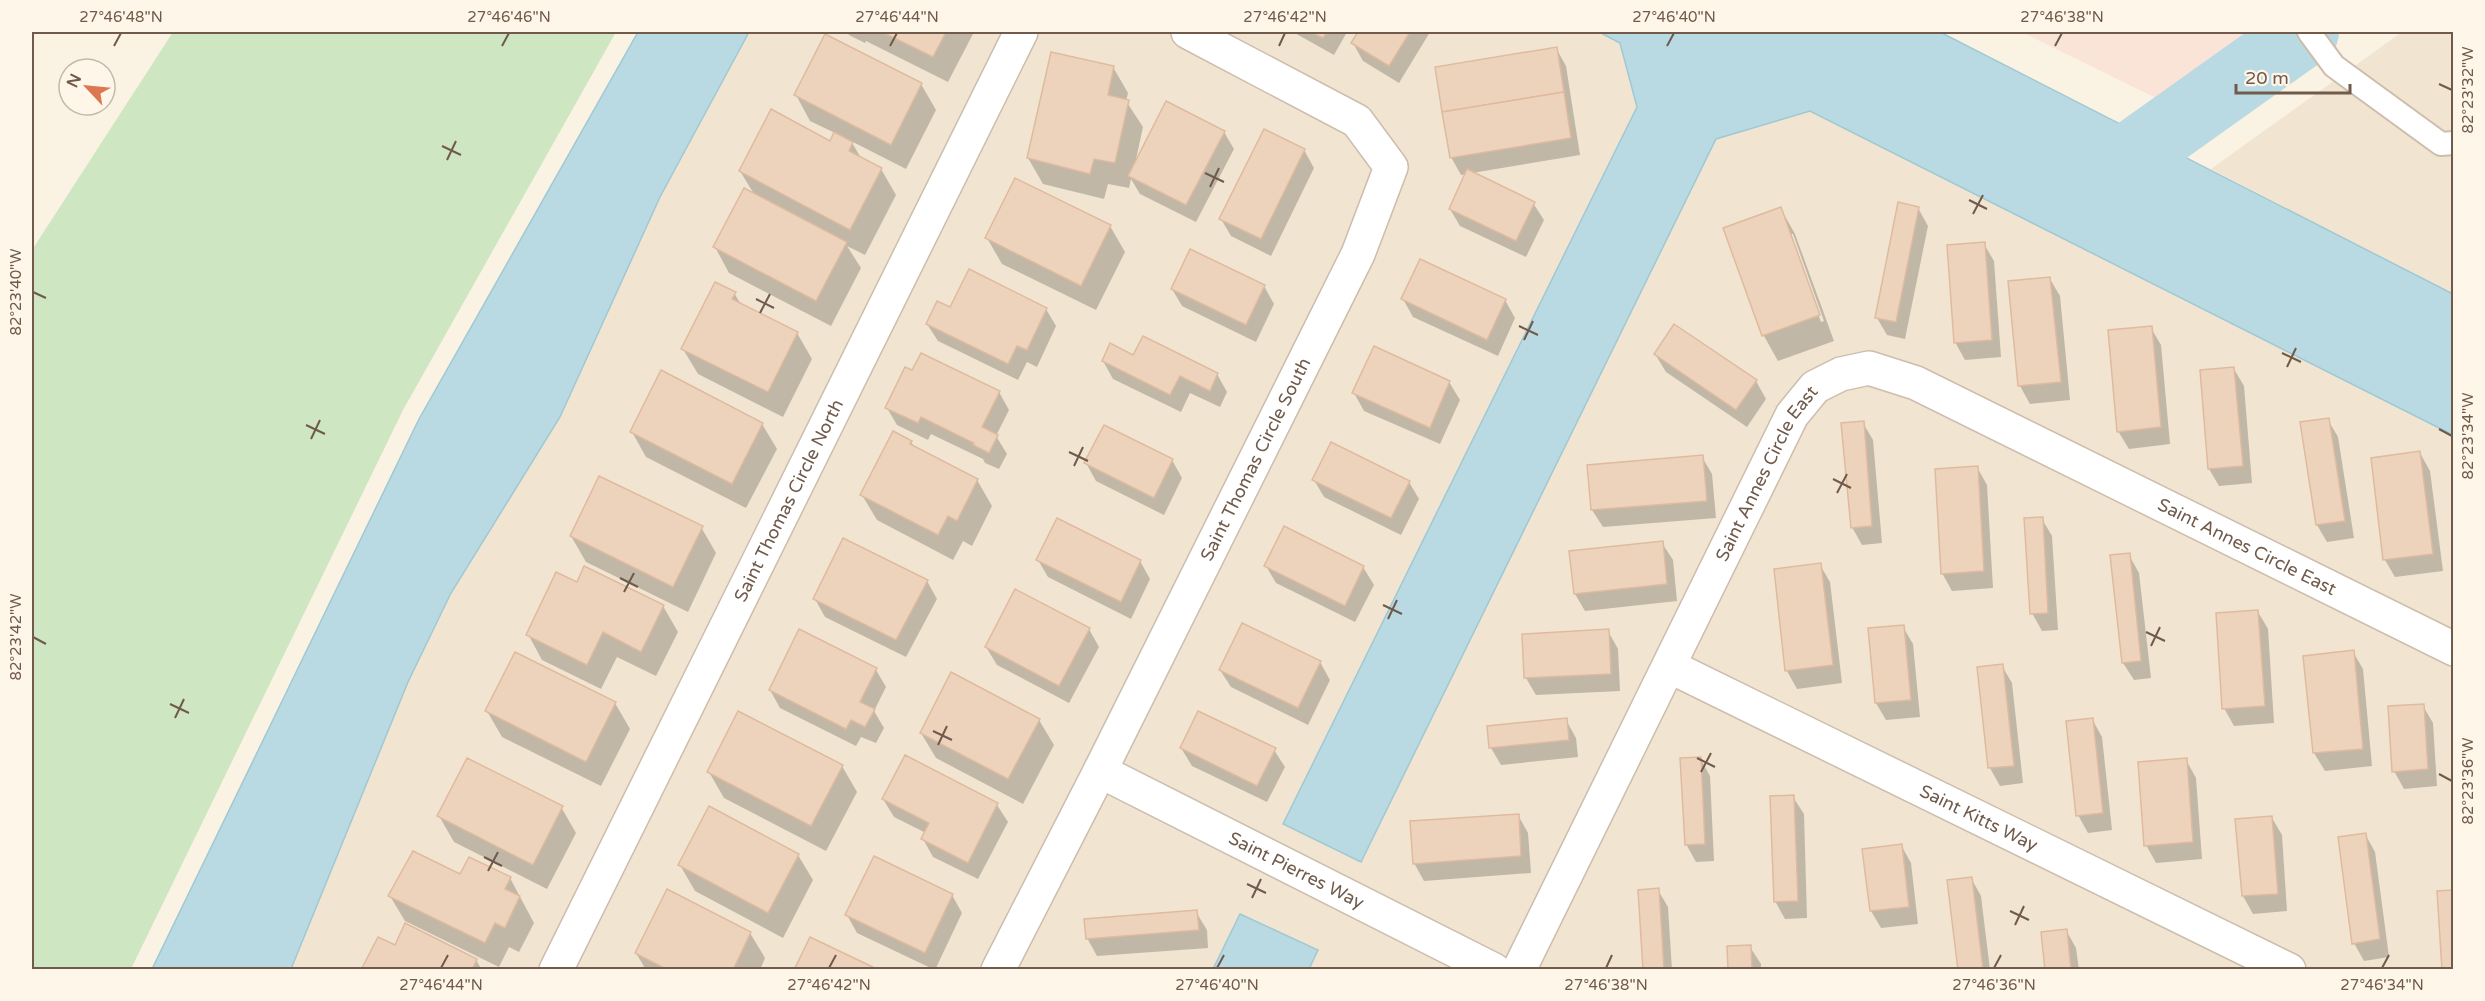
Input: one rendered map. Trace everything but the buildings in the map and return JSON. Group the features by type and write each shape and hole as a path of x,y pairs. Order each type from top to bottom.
{"street":[{"name":"Saint Thomas Circle North","path":"556,969 1020,32"},
{"name":"Saint Thomas Circle South","path":"998,969 1100,771 1358,254 1391,167 1357,121 1188,32"},
{"name":"Saint Annes Circle East","path":"1519,969 1792,415 1815,387 1841,374 1869,368 1916,383 2454,649"},
{"name":"Saint Kitts Way","path":"1669,666 2289,969"},
{"name":"Saint Pierres Way","path":"1100,771 1494,969"}],"lane":[{"path":"2309,32 2334,66 2441,144 2454,143"}],"shaded area":[{"path":"749,32 1599,32 1620,43 1637,107 1361,862 1716,139 1810,110 2453,435 2453,969 1309,970 1318,950 1240,914 1213,969 291,970 408,682 451,593 560,417 660,197"},
{"path":"2022,32 2252,32 2164,102"},
{"path":"2402,32 2453,32 2453,294 2211,169"}],"green space":[{"path":"173,32 616,32 403,410 131,969 32,969 32,250"}],"water":[{"path":"638,32 749,32 660,197 560,417 451,593 408,682 291,969 152,969 419,419"},
{"path":"1599,32 1940,32 2453,294 2453,435 1810,111 1716,139 1361,862 1283,824 1637,107 1620,43"},
{"path":"1240,914 1318,950 1309,969 1213,969"}],"waterway":[{"path":"2077,163 2104,175 2305,32"}]}
